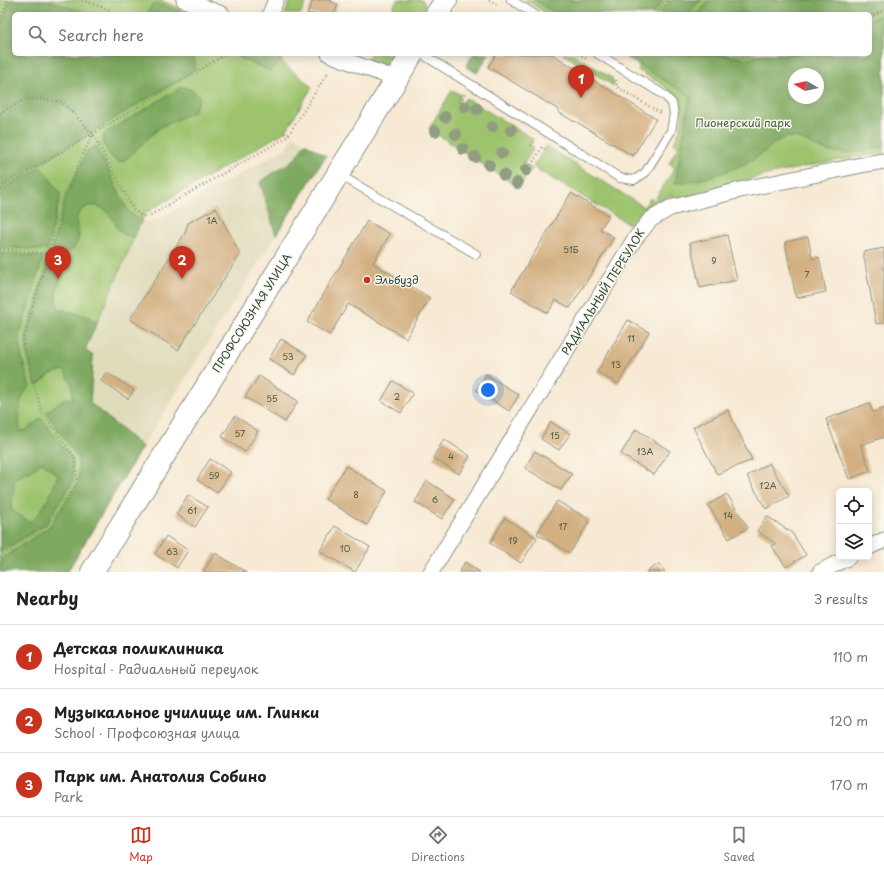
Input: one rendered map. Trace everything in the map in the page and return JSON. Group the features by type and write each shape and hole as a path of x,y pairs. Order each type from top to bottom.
{"main road":[{"path":"438,12 446,0"},
{"name":"ПРОФСОЮЗНАЯ УЛИЦА","path":"92,572 411,56"}],"street":[{"path":"184,0 217,12"},
{"path":"271,12 276,0"},
{"path":"334,56 396,79"},
{"name":"РАДИАЛЬНЫЙ ПЕРЕУЛОК","path":"431,572 634,240 650,220 670,208 740,190 884,161"},
{"path":"872,546 884,540"},
{"path":"820,572 843,560"}],"lane":[{"path":"511,0 531,12"},
{"path":"425,56 620,178 634,180 645,173 671,130 674,114 672,103 664,95 601,56"},
{"path":"338,173 476,254"}],"path":[{"path":"0,20 8,0"},
{"path":"82,0 115,12"},
{"path":"658,12 668,0"},
{"path":"695,12 705,0"},
{"path":"872,16 884,10"},
{"path":"0,189 223,56"},
{"path":"0,113 25,99 43,99 62,102 94,134 133,209 140,215 147,217 287,137 334,56"},
{"path":"582,56 591,61"},
{"path":"615,76 617,87 663,115"},
{"path":"460,102 465,94"},
{"path":"0,557 48,525 76,482 75,458 42,412 24,353 23,338 64,195 94,134"},
{"path":"531,146 536,138"},
{"path":"525,162 531,166 542,147 545,149"},
{"path":"0,249 48,254"}],"shaded area":[{"path":"294,136 326,156 142,447 90,403 93,356 85,350 142,220 153,222 285,149"}],"green space":[{"path":"0,0 159,0 191,12 12,12 12,56 282,56 281,61 312,87 286,131 145,213 85,350 93,356 90,403 142,447 67,572 0,572"},
{"path":"10,0 47,0 83,12 12,12 12,56 193,56 195,68 190,73 0,187 0,28"},
{"path":"290,0 307,0 302,12 286,12"},
{"path":"397,0 422,0 425,4 422,12 391,12"},
{"name":"Пионерский парк","path":"525,0 884,0 884,153 774,173 681,198 673,199 672,195 645,207 634,227 533,167 546,146 644,207 650,198 654,201 675,168 669,163 679,146 674,143 680,128 682,116 681,106 677,98 670,90 638,70 640,66 624,56 872,56 872,12 545,12"},
{"path":"534,0 664,0 655,12 554,12"},
{"path":"671,0 701,0 691,12 661,12"},
{"path":"709,0 884,0 884,7 872,13 700,12"},
{"path":"159,4 181,12 148,12 152,5"},
{"name":"Пионерский парк","path":"884,13 884,147 858,152 838,153 821,149 794,137 789,137 777,141 765,152 753,159 720,174 707,178 675,183 690,96 624,56 729,56 748,59 758,56 872,56 872,19"},
{"path":"282,56 281,61 270,71 238,57"},
{"path":"369,56 395,56 390,64 383,65 367,61"},
{"path":"472,56 488,56 477,73 466,67"},
{"path":"566,56 576,56 612,78 614,86"},
{"path":"182,87 192,90 200,98 193,112 159,128 125,160 120,162 117,161 103,143 103,137 105,134"},
{"path":"452,90 461,95 458,101 462,103 466,98 533,139 530,145 534,148 524,164 532,169 519,188 429,129"},
{"path":"305,143 326,156 276,235 260,182 296,158"},
{"path":"96,146 128,211 136,218 142,220 134,237 120,231 110,215 103,209 94,206 86,207 82,209 76,219 79,237 72,251 66,252 52,248 66,196 88,150"},
{"path":"41,167 61,194 47,250 0,247 0,191"},
{"path":"0,253 43,257 19,337 21,354 30,387 23,396 21,402 19,414 20,431 27,430 41,418 72,459 73,481 46,524 0,552","holes":["42,462 58,475 43,507 30,522 11,510 15,478 30,472"]},
{"path":"50,257 62,262 66,267 57,287 56,301 59,309 87,316 97,322 85,350 93,356 90,403 142,447 67,572 0,572 0,560 49,527 79,482 78,458 46,412 66,398 73,400 72,384 64,370 51,374 36,385 27,353 26,337"}],"building":[{"path":"313,0 332,0 331,2 338,4 335,12 308,12"},
{"path":"495,56 555,56 656,119 633,156 558,112 559,110 488,67"},
{"path":"571,193 609,216 600,229 614,237 570,308 556,300 548,313 511,291"},
{"path":"216,208 240,254 178,350 130,319 185,233 188,223"},
{"name":"Эльбузд","path":"367,221 390,234 373,263 430,298 406,338 348,304 330,335 307,322"},
{"path":"727,235 737,280 700,288 690,243"},
{"path":"808,237 812,259 819,257 826,292 796,298 785,242"},
{"path":"884,248 884,323 876,324 863,252"},
{"path":"628,320 649,332 618,384 597,372"},
{"path":"281,339 307,355 294,375 269,359"},
{"path":"106,372 134,390 128,399 101,381"},
{"path":"486,374 519,395 509,411 476,390"},
{"path":"259,376 298,401 285,422 245,397"},
{"path":"393,381 413,393 401,413 381,401"},
{"path":"869,403 873,412 884,408 884,437 861,445 870,471 849,479 826,419"},
{"path":"728,410 752,460 717,474 693,427"},
{"path":"235,416 258,431 245,452 222,437"},
{"path":"551,422 570,434 559,450 541,439"},
{"path":"636,429 670,451 654,475 621,454"},
{"path":"444,439 470,456 459,474 433,458"},
{"path":"535,451 572,474 561,490 525,468"},
{"path":"210,459 231,472 217,493 197,480"},
{"path":"769,463 789,496 766,509 747,476"},
{"path":"346,466 387,491 367,525 325,499"},
{"path":"427,481 455,499 442,519 415,502"},
{"path":"727,494 748,528 729,539 708,505"},
{"path":"188,495 208,507 195,527 176,514"},
{"path":"557,501 590,520 570,553 537,534"},
{"path":"767,516 792,533 806,555 786,567 772,546 776,544 757,531"},
{"path":"505,518 537,538 521,563 490,543"},
{"path":"335,526 370,547 355,572 320,551"},
{"path":"166,536 188,550 177,568 155,554"},
{"path":"215,553 246,572 203,572"},
{"path":"465,562 480,572 459,572"},
{"path":"659,564 665,572 646,572"}],"place":[{"name":"Детская поликлиника","path":"581,98"},
{"name":"Парк им. Анатолия Собино","path":"58,279"},
{"name":"Музыкальное училище им. Глинки","path":"182,279"},
{"name":"Эльбузд","path":"367,280"}]}
